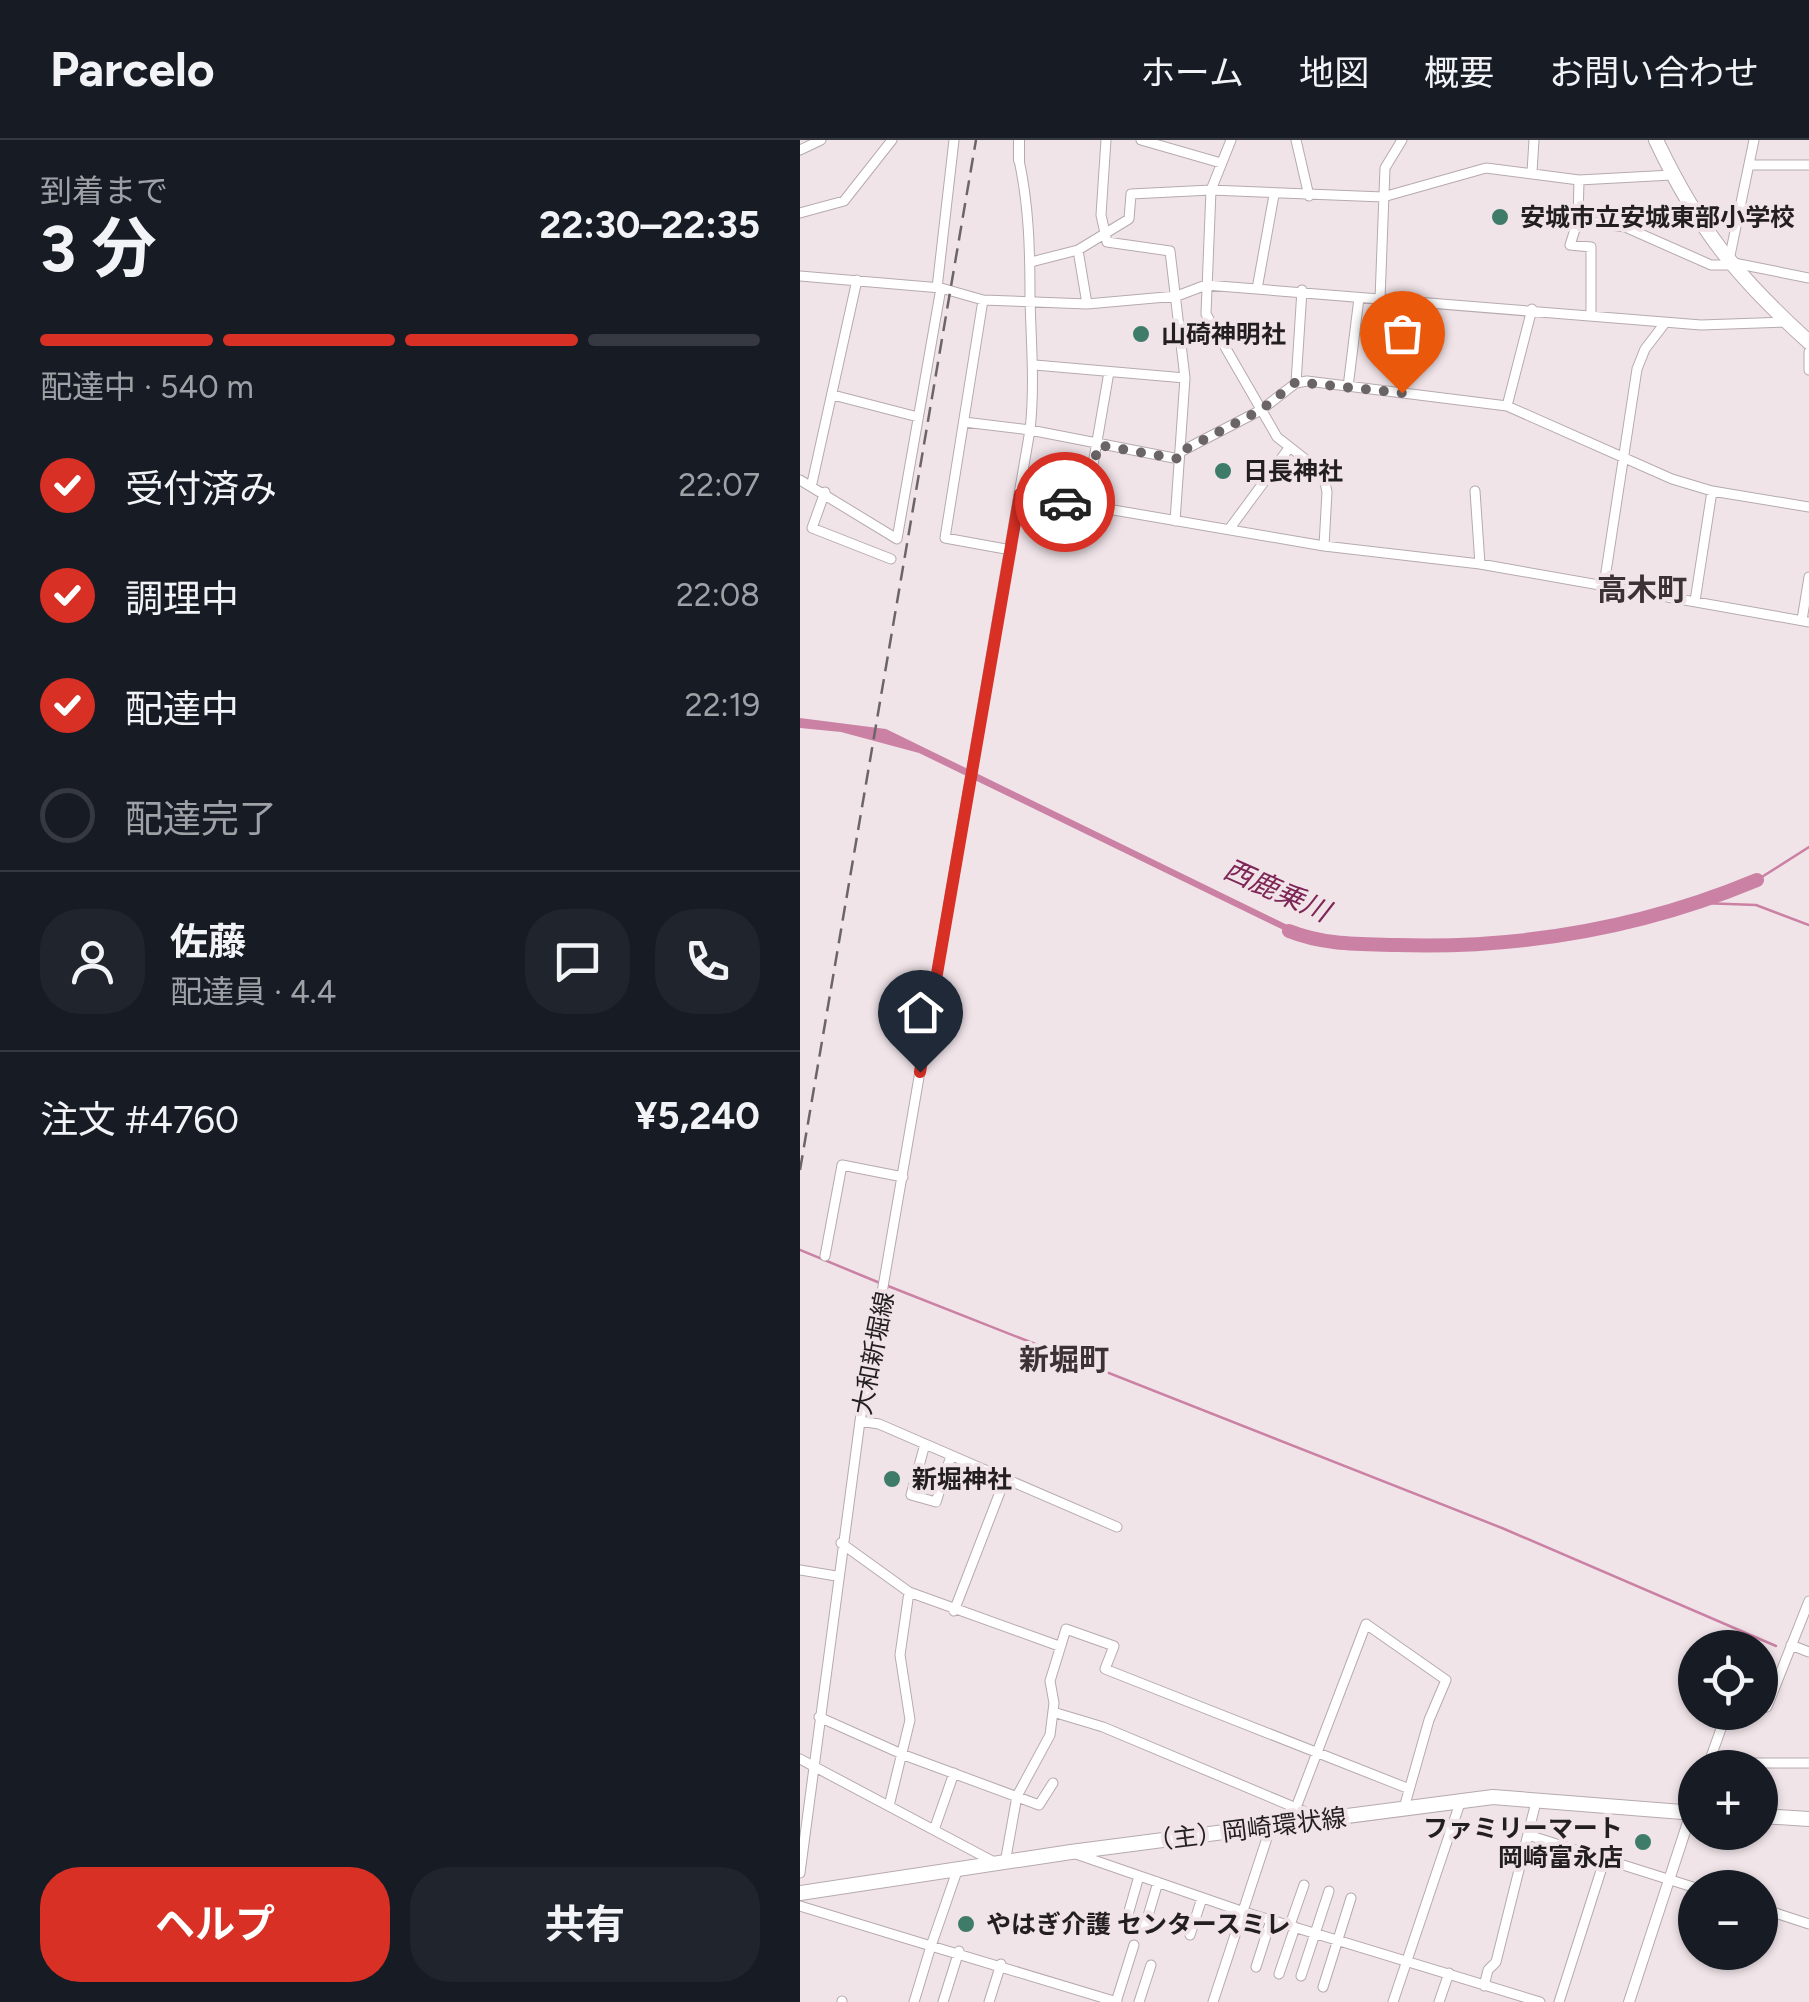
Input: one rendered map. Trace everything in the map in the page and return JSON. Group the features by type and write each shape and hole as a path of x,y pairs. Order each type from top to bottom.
{"main road":[{"path":"1656,140 1672,175 1730,264 1809,342"},
{"name":"（主）岡崎環状線","path":"800,1893 1071,1852 1492,1797 1678,1808"},
{"path":"1778,1817 1809,1819"}],"street":[{"path":"800,150 821,140"},
{"path":"800,213 844,201 892,140"},
{"path":"800,480 812,483 897,539 939,288 954,140"},
{"path":"1018,140 1019,160"},
{"path":"1106,140 1101,215 1108,242 1170,251 1185,378 1174,520"},
{"path":"1141,140 1221,163"},
{"path":"1231,140 1211,190 1206,314 1261,410 1289,448 1323,474 1327,492 1324,546"},
{"path":"1296,140 1309,196"},
{"path":"1380,299 1385,168 1402,140"},
{"path":"1532,172 1534,140"},
{"path":"1730,264 1754,140"},
{"name":"大和新堀線","path":"800,1873 836,1576 860,1421 1030,430 1035,365 1030,302 1032,262 1028,200 1019,160"},
{"path":"1751,165 1809,165"},
{"path":"1032,262 1078,250 1129,219 1131,194 1211,190 1382,197 1486,168 1580,180 1672,175"},
{"path":"1580,180 1578,220 1570,245 1591,247 1592,314"},
{"path":"1257,289 1274,195"},
{"path":"1578,220 1625,226 1711,265 1730,264 1809,278"},
{"path":"1078,250 1086,304"},
{"path":"800,276 939,288 983,300 1086,304 1176,296 1206,285 1665,323 1787,322"},
{"path":"812,483 857,280"},
{"path":"1296,382 1302,290"},
{"path":"1348,387 1359,298"},
{"path":"983,300 945,538 1011,550"},
{"path":"1402,393 1411,301"},
{"path":"1508,406 1532,309"},
{"path":"1604,585 1636,369 1645,348 1665,323"},
{"path":"1809,352 1809,370"},
{"path":"1035,365 1185,378"},
{"path":"1086,505 1109,372"},
{"path":"964,422 1179,456 1261,410 1296,382 1348,387 1508,406 1625,459 1712,491 1809,507"},
{"path":"833,395 918,417"},
{"path":"1230,528 1289,448"},
{"path":"1475,491 1480,564"},
{"path":"1695,601 1712,491"},
{"path":"825,492 812,528 891,559"},
{"path":"1020,494 1324,546 1480,564 1806,621 1809,576"},
{"path":"825,1256 842,1165 903,1177"},
{"path":"860,1421 925,1444 1116,1527"},
{"path":"925,1444 912,1495 936,1502 951,1456"},
{"path":"954,1611 1005,1478"},
{"path":"841,1543 910,1592 1059,1646"},
{"path":"800,1570 836,1576"},
{"path":"889,1806 910,1720 900,1655 910,1592"},
{"path":"1778,1680 1809,1601"},
{"path":"1297,1806 1366,1624 1446,1680 1404,1808"},
{"path":"800,1759 1002,1864 1017,1796 1050,1735 1050,1681 1066,1629 1114,1646 1104,1669 1408,1788"},
{"path":"1792,1645 1809,1652"},
{"path":"1053,1712 1297,1806 1322,1820"},
{"path":"819,1717 904,1755 1039,1805 1053,1783"},
{"path":"1778,1764 1809,1763"},
{"path":"934,1830 954,1773"},
{"path":"1394,2002 1461,1800"},
{"path":"1484,1986 1488,1970 1496,1962 1536,1802"},
{"path":"1213,2002 1271,1826"},
{"path":"1528,1835 1678,1882"},
{"path":"1629,2002 1680,1850"},
{"path":"1071,1852 1241,1911 1540,2002"},
{"path":"1560,2002 1605,1858"},
{"path":"914,2002 957,1871"},
{"path":"1125,1925 1140,1876"},
{"path":"1145,1926 1158,1882"},
{"path":"1279,1974 1304,1885"},
{"path":"1301,1976 1329,1891"},
{"path":"1190,1935 1202,1898"},
{"path":"1323,1987 1350,1898"},
{"path":"800,1906 931,1946 960,1950 1117,2002 1134,1945"},
{"path":"1778,1914 1809,1924"},
{"path":"1256,1966 1271,1920"},
{"path":"944,2002 960,1950"},
{"path":"990,2002 1002,1964"},
{"path":"1139,2002 1152,1964"},
{"path":"1438,2002 1449,1973"}],"shaded area":[{"path":"800,718 886,729 1304,933 1304,940 919,753 841,732 800,728"}],"waterway":[{"name":"西鹿乗川","path":"1757,880 1809,847"},
{"name":"西鹿乗川","path":"1289,931 1328,941 1369,944 1442,945 1534,939 1625,923 1757,880"},
{"path":"1701,903 1756,905 1809,925"},
{"path":"800,1250 880,1283"},
{"path":"888,1286 1502,1528 1739,1630"}],"railway":[{"path":"800,1170 976,140"}],"way so far":[{"path":"1065,502 1086,505 1098,445 1179,459 1180,452 1261,410 1296,382 1402,393"}],"place":[{"name":"安城市立安城東部小学校","path":"1500,217"},
{"name":"山碕神明社","path":"1141,334"},
{"name":"日長神社","path":"1223,471"},
{"name":"新堀神社","path":"892,1479"},
{"name":"ファミリーマート 岡崎富永店","path":"1643,1842"},
{"name":"やはぎ介護 センタースミレ","path":"966,1924"}],"district":[{"name":"高木町","path":"1642,589"},
{"name":"新堀町","path":"1064,1359"}],"route":[{"path":"920,1072 1020,494 1065,502"}]}
